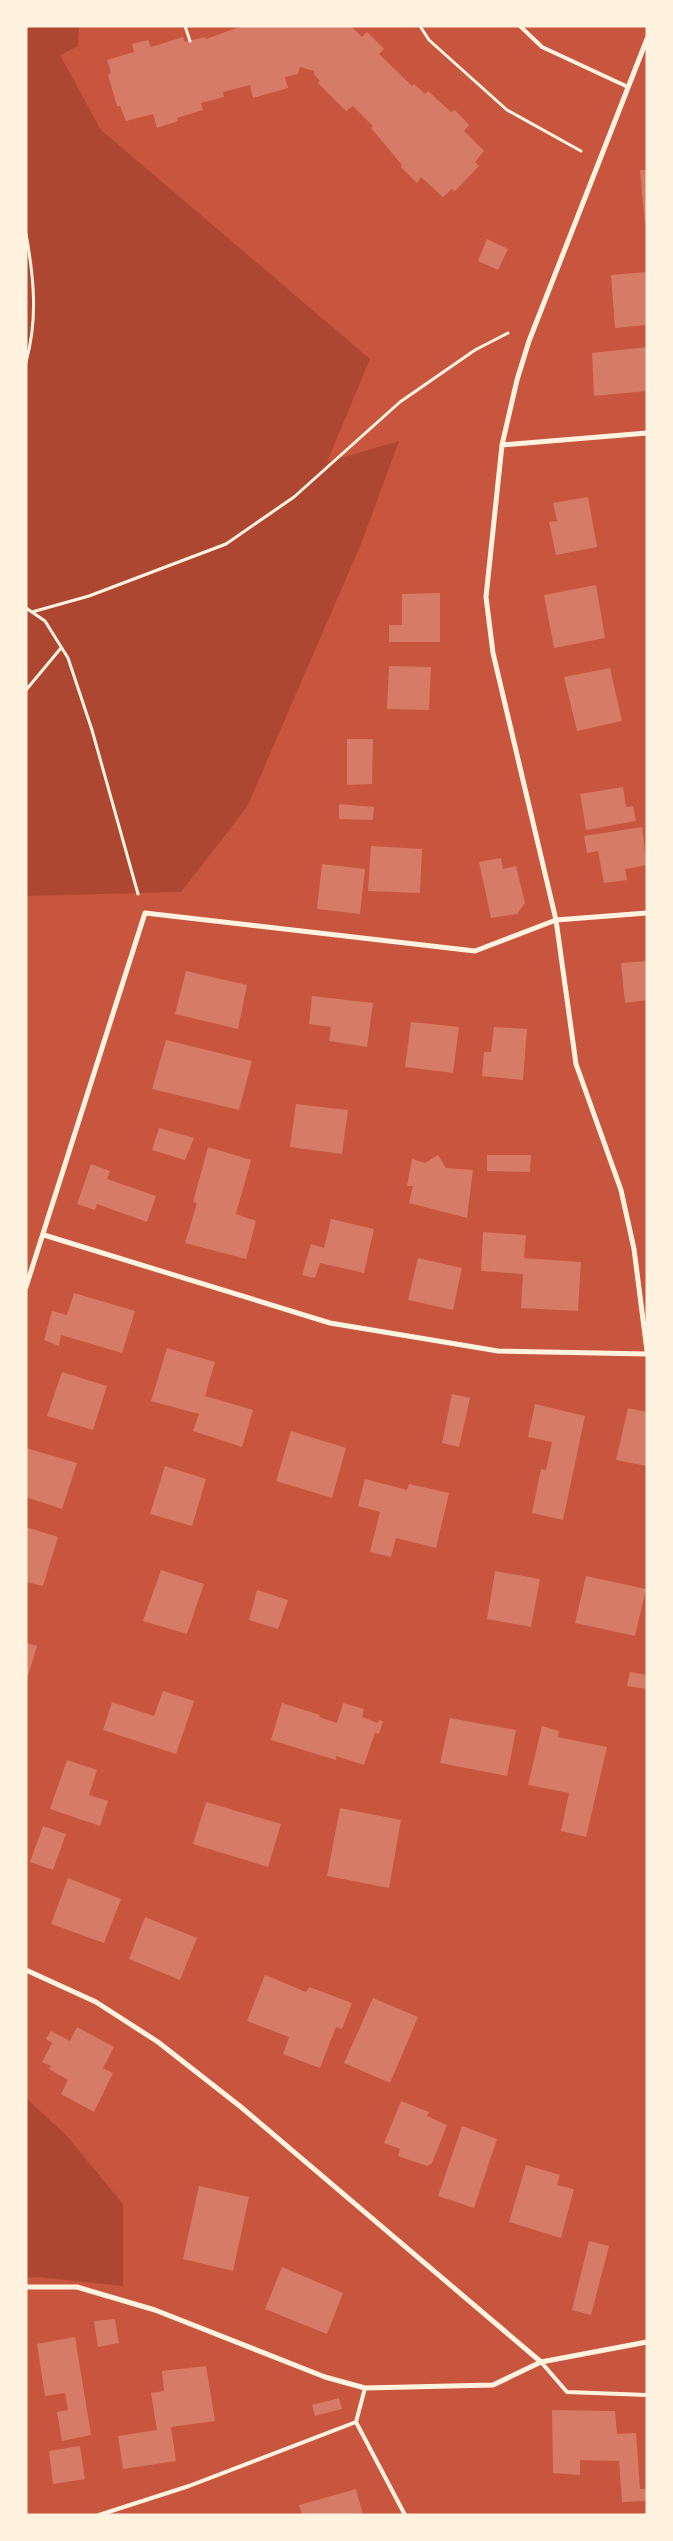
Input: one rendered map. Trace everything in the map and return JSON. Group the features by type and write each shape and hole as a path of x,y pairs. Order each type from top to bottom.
{"street":[{"path":"44,1235 330,1322 498,1351 647,1353 634,1249 621,1190 576,1064 556,920 493,653 486,597 502,445 516,380 647,39"},
{"path":"502,445 647,433"},
{"path":"26,1287 145,913 475,951 556,920 647,913"},
{"path":"26,1970 96,2002 158,2042 241,2107 541,2362"},
{"path":"26,2287 77,2287 155,2310 325,2377 365,2388 493,2385 541,2362 647,2342"}],"lane":[{"path":"520,26 542,46 628,87"},
{"path":"541,2362 567,2392 647,2395"},
{"path":"365,2388 356,2422 405,2515"},
{"path":"99,2515 189,2486 356,2422"}],"path":[{"path":"185,26 190,41"},
{"path":"420,26 429,40 507,110 599,161"},
{"path":"26,234 34,277 32,340 26,362"},
{"path":"32,612 89,596 226,544 294,497 400,402 475,350 539,317"},
{"path":"26,608 45,621 68,658 92,730 145,913"},
{"path":"26,690 61,648"}],"shaded area":[{"path":"26,26 79,26 78,46 60,55 101,130 370,359 327,462 399,441 361,544 247,807 181,892 26,896"},
{"path":"26,2098 67,2136 123,2204 123,2286 37,2277 26,2278"}],"building":[{"path":"242,26 351,26 362,37 367,32 384,49 379,54 412,86 414,84 425,94 428,91 451,112 455,110 469,125 464,131 484,151 475,162 479,166 455,191 452,189 443,197 421,177 417,183 401,167 402,165 371,128 373,126 353,106 346,111 318,83 320,81 314,74 314,71 300,67 298,74 285,77 288,88 253,98 250,85 223,92 224,97 201,103 203,110 177,118 178,121 157,128 153,114 126,121 120,106 117,106 108,75 111,73 107,60 134,52 132,44 148,40 151,47 183,37 185,42 205,37 206,39"},
{"path":"640,170 647,170 647,224 645,225"},
{"path":"487,239 508,249 498,270 478,261"},
{"path":"647,272 647,325 615,328 611,275"},
{"path":"647,347 647,391 594,396 592,353"},
{"path":"588,497 597,547 556,555 549,522 557,521 553,503"},
{"path":"596,585 605,638 554,648 544,595"},
{"path":"440,593 440,642 389,642 389,625 402,625 402,594"},
{"path":"389,666 431,667 429,710 387,709"},
{"path":"610,668 622,721 577,731 564,677"},
{"path":"347,739 373,739 372,784 347,785"},
{"path":"623,787 626,807 633,806 636,821 586,830 580,794"},
{"path":"339,804 374,807 373,820 339,819"},
{"path":"642,827 647,865 625,869 627,880 604,883 598,851 587,853 584,836"},
{"path":"371,846 422,849 420,893 368,891"},
{"path":"501,858 503,869 516,866 525,903 517,914 491,918 479,862"},
{"path":"322,864 365,869 360,914 317,909"},
{"path":"647,961 647,1000 625,1003 621,963"},
{"path":"186,971 247,985 238,1029 175,1014"},
{"path":"312,996 373,1003 367,1047 329,1041 331,1027 309,1024"},
{"path":"411,1022 459,1027 453,1073 405,1067"},
{"path":"494,1027 527,1029 523,1080 482,1076 484,1052 491,1052"},
{"path":"166,1040 252,1061 239,1110 152,1089"},
{"path":"296,1104 348,1110 342,1154 290,1147"},
{"path":"159,1128 194,1138 185,1160 152,1150"},
{"path":"208,1147 251,1160 236,1214 256,1221 246,1259 185,1243 197,1203 193,1202"},
{"path":"438,1155 446,1168 473,1170 467,1218 409,1203 413,1186 407,1186 412,1159 425,1163"},
{"path":"487,1155 531,1155 530,1172 487,1171"},
{"path":"91,1164 110,1171 107,1179 156,1196 147,1222 97,1204 95,1210 77,1204"},
{"path":"331,1219 374,1229 364,1273 320,1263 315,1278 302,1275 311,1244 324,1248"},
{"path":"483,1232 526,1235 524,1258 581,1262 578,1311 521,1308 523,1274 481,1271"},
{"path":"418,1258 462,1268 453,1310 408,1300"},
{"path":"74,1293 135,1311 122,1353 61,1335 59,1346 44,1340 52,1311 67,1315"},
{"path":"167,1348 215,1362 205,1396 253,1410 242,1447 193,1431 199,1414 151,1401"},
{"path":"62,1372 107,1386 93,1430 47,1416"},
{"path":"452,1394 470,1398 459,1447 442,1443"},
{"path":"535,1404 585,1416 563,1520 532,1513 541,1469 546,1470 552,1442 528,1437"},
{"path":"628,1408 647,1412 647,1466 616,1460"},
{"path":"291,1431 346,1448 332,1498 276,1481"},
{"path":"26,1448 77,1463 62,1509 26,1497"},
{"path":"165,1466 206,1479 192,1526 150,1514"},
{"path":"365,1479 407,1490 409,1484 449,1493 436,1548 396,1538 391,1557 370,1552 380,1512 358,1506"},
{"path":"26,1527 58,1537 43,1586 26,1582"},
{"path":"161,1570 204,1584 187,1634 143,1621"},
{"path":"495,1571 540,1579 531,1627 487,1619"},
{"path":"586,1576 646,1589 635,1636 575,1623"},
{"path":"257,1590 288,1600 278,1629 249,1620"},
{"path":"26,1643 37,1646 27,1679 26,1679"},
{"path":"630,1672 647,1675 646,1689 627,1686"},
{"path":"163,1691 194,1701 176,1754 103,1730 112,1702 154,1716"},
{"path":"282,1703 320,1715 319,1717 337,1723 343,1703 364,1709 362,1717 378,1723 379,1720 383,1721 379,1734 375,1733 364,1765 336,1756 336,1760 271,1740"},
{"path":"450,1718 516,1730 507,1776 440,1763"},
{"path":"542,1726 559,1731 558,1737 607,1747 586,1837 561,1831 569,1793 528,1785"},
{"path":"67,1760 97,1770 89,1795 108,1801 100,1826 50,1809"},
{"path":"206,1802 281,1824 268,1867 193,1844"},
{"path":"340,1808 401,1820 389,1888 327,1876"},
{"path":"43,1826 66,1834 53,1870 30,1862"},
{"path":"68,1878 121,1899 104,1943 51,1924"},
{"path":"145,1917 197,1938 180,1980 129,1959"},
{"path":"265,1975 306,1992 309,1987 352,2003 342,2029 336,2027 320,2068 283,2054 289,2037 247,2021"},
{"path":"373,1998 418,2017 390,2083 344,2063"},
{"path":"77,2027 114,2047 103,2068 113,2073 94,2112 61,2094 68,2080 49,2069 51,2066 42,2062 52,2043 46,2039 51,2031 70,2041"},
{"path":"401,2101 429,2112 427,2116 447,2125 432,2163 427,2166 398,2156 400,2149 384,2143"},
{"path":"462,2126 497,2139 474,2208 438,2196"},
{"path":"526,2165 560,2175 557,2185 574,2189 561,2238 509,2222"},
{"path":"199,2186 249,2197 233,2271 183,2259"},
{"path":"589,2241 609,2246 591,2315 572,2310"},
{"path":"282,2267 343,2293 327,2334 265,2309"},
{"path":"115,2319 119,2343 98,2347 94,2321"},
{"path":"75,2337 91,2435 62,2441 57,2412 68,2410 65,2393 45,2396 37,2344"},
{"path":"206,2366 215,2421 171,2427 176,2461 123,2469 118,2436 157,2430 151,2393 164,2391 162,2371"},
{"path":"339,2398 342,2409 315,2416 312,2405"},
{"path":"552,2410 615,2411 617,2434 636,2433 640,2489 647,2489 647,2501 622,2502 619,2461 580,2460 580,2475 553,2473"},
{"path":"80,2446 85,2479 53,2484 49,2451"},
{"path":"356,2489 363,2515 302,2515 299,2505"}]}
